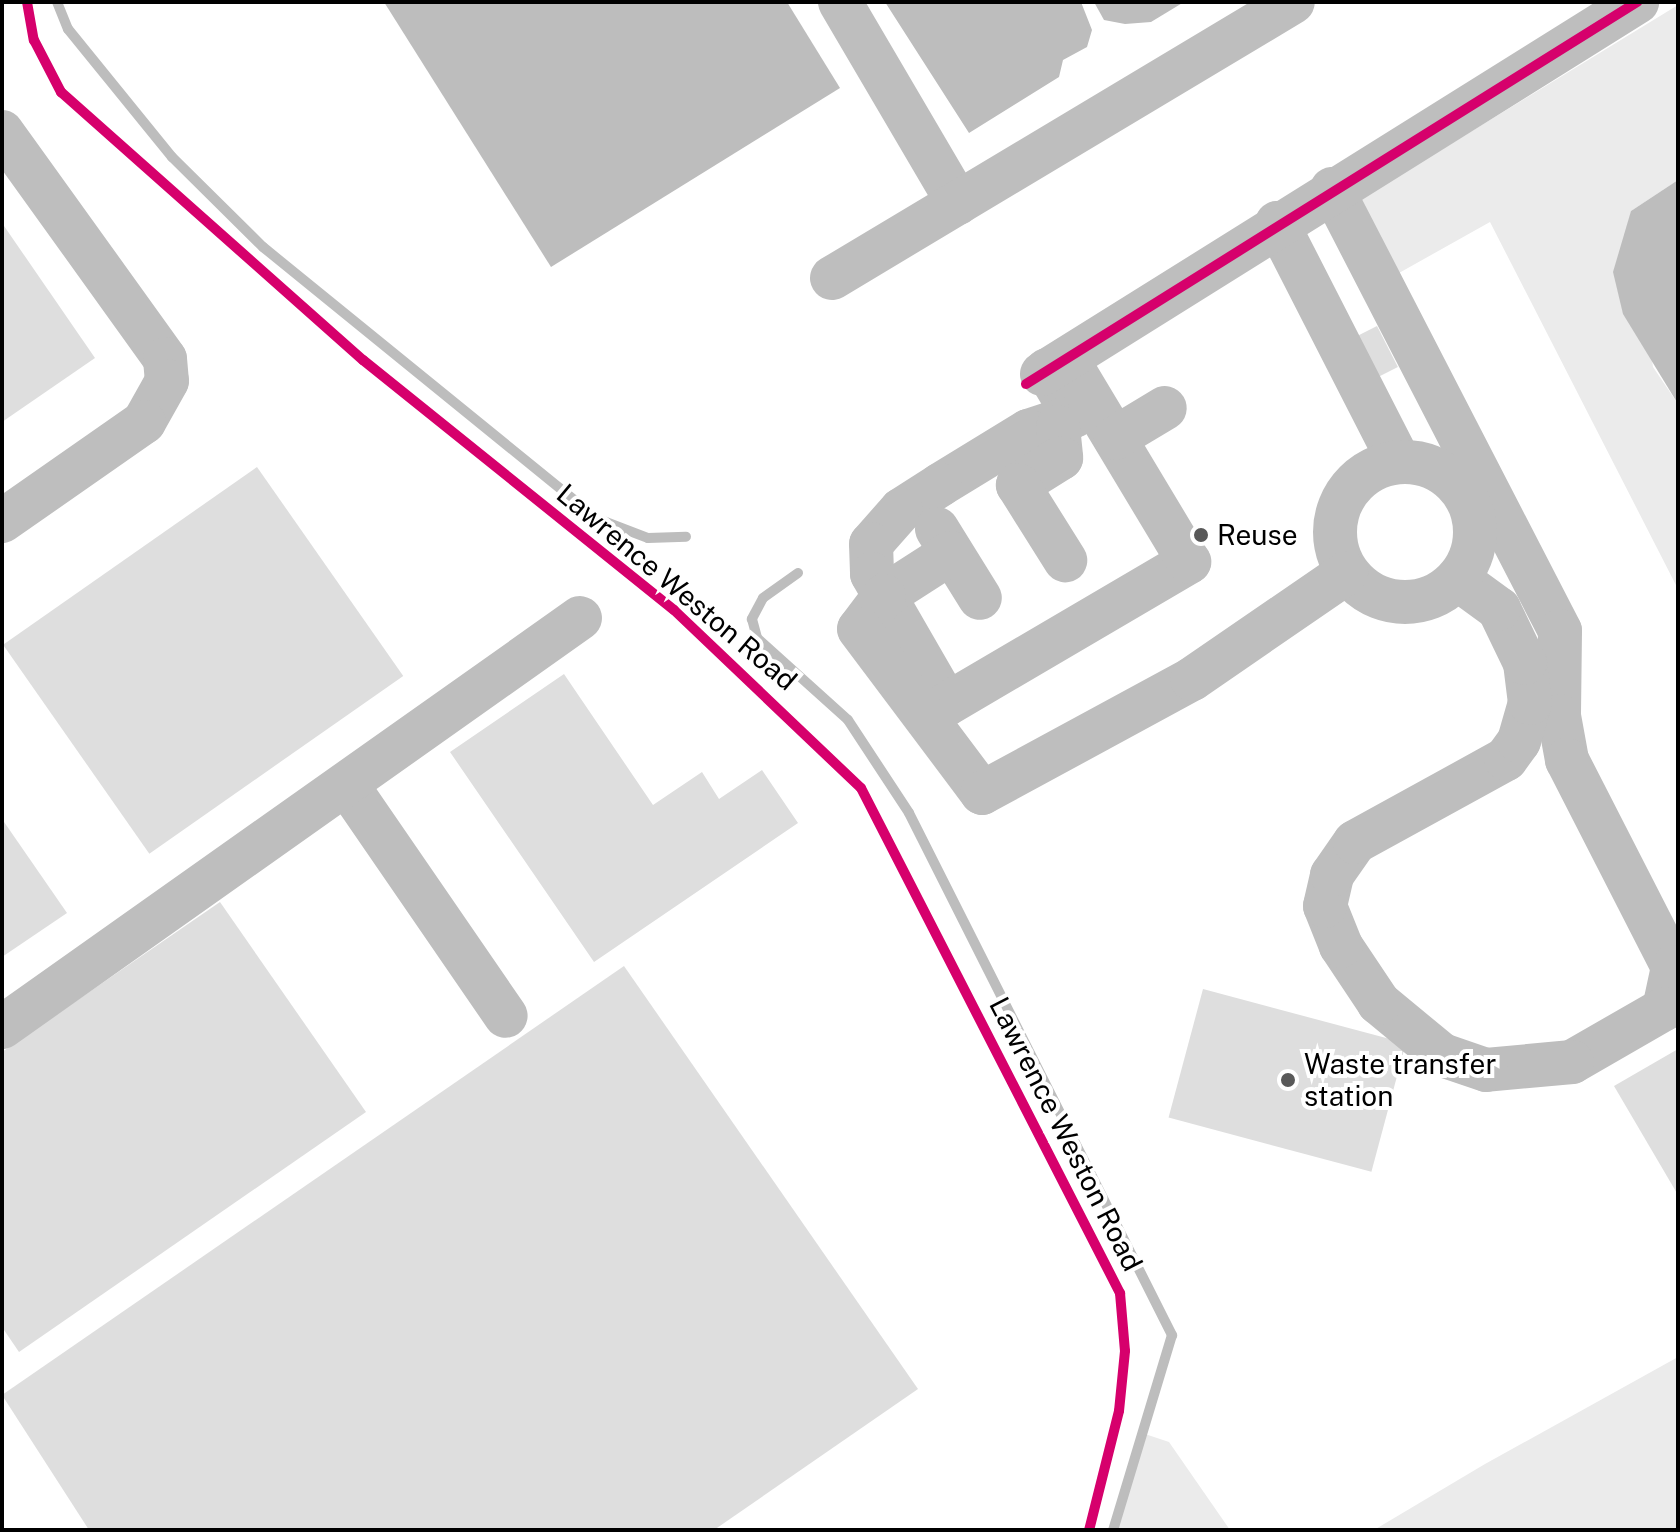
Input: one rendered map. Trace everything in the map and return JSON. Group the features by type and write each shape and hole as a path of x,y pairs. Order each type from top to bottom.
{"street":[{"path":"840,2 958,203"},
{"path":"832,278 1293,2"},
{"path":"1047,371 1277,223 1637,2"},
{"path":"2,132 165,359 167,381 144,422 2,521"},
{"path":"1332,189 1481,501 1560,631 1559,716 1567,760 1673,967 1664,1009 1572,1062 1486,1070 1442,1055 1379,1003 1325,906 1332,875 1355,842 1506,759 1519,741 1530,703 1525,663 1499,609 1458,579"},
{"path":"1277,223 1399,461"},
{"path":"1047,371 1115,438 1189,562 947,704 884,596 870,558 875,532 1028,431 1058,427 1074,416 1047,371"},
{"path":"1115,438 1165,408"},
{"path":"1058,427 1061,458 1018,485 1065,560"},
{"path":"1399,461 1429,465 1481,501 1477,534 1458,579 1426,601 1396,603 1368,593 1346,573 1335,545 1335,515 1348,489 1371,469 1399,461"},
{"path":"980,598 941,535 884,596 859,629 866,646 915,698 982,793 1192,679 1346,573"},
{"path":"2,1027 580,618"},
{"path":"347,785 506,1016"}],"shaded area":[{"path":"384,2 787,2 840,88 551,267"},
{"path":"885,2 1081,2 1092,30 1087,47 1063,60 1059,77 969,133"},
{"path":"1094,2 1184,2 1151,22 1125,24 1104,20"},
{"path":"1678,5 1678,180 1631,211 1653,367 1678,404 1678,589 1490,222 1399,273 1359,200"},
{"path":"1678,180 1678,404 1623,314 1613,272 1631,211"},
{"path":"1678,1357 1678,1530 1374,1530 1485,1464"},
{"path":"1145,1434 1169,1442 1230,1530 1113,1530"}],"building":[{"path":"2,223 95,358 2,422"},
{"path":"1377,326 1398,367 1376,378 1355,337"},
{"path":"257,467 403,676 149,854 3,645"},
{"path":"564,674 653,805 702,772 719,799 762,770 798,823 594,962 450,752"},
{"path":"2,819 67,913 2,957"},
{"path":"220,902 366,1112 19,1352 2,1327 2,1052"},
{"path":"624,966 918,1389 714,1530 89,1530 2,1395"},
{"name":"Waste transfer station","path":"1203,989 1406,1043 1371,1172 1169,1117"},
{"path":"1678,1049 1678,1195 1614,1086"}],"waterway":[{"path":"57,2 68,29 172,157 263,247 598,519 648,538 686,537"},
{"path":"798,573 763,598 752,619 757,638 848,720 909,813 1172,1335 1113,1530"}],"cycle path":[{"name":"Lawrence Weston Road","path":"27,2 34,40 61,92 363,360 674,610 861,788 1120,1293 1125,1351 1119,1411 1089,1530"},
{"path":"1026,384 1637,2"}],"place":[{"name":"Reuse","path":"1201,535"},
{"name":"Waste transfer station","path":"1288,1080"}]}
